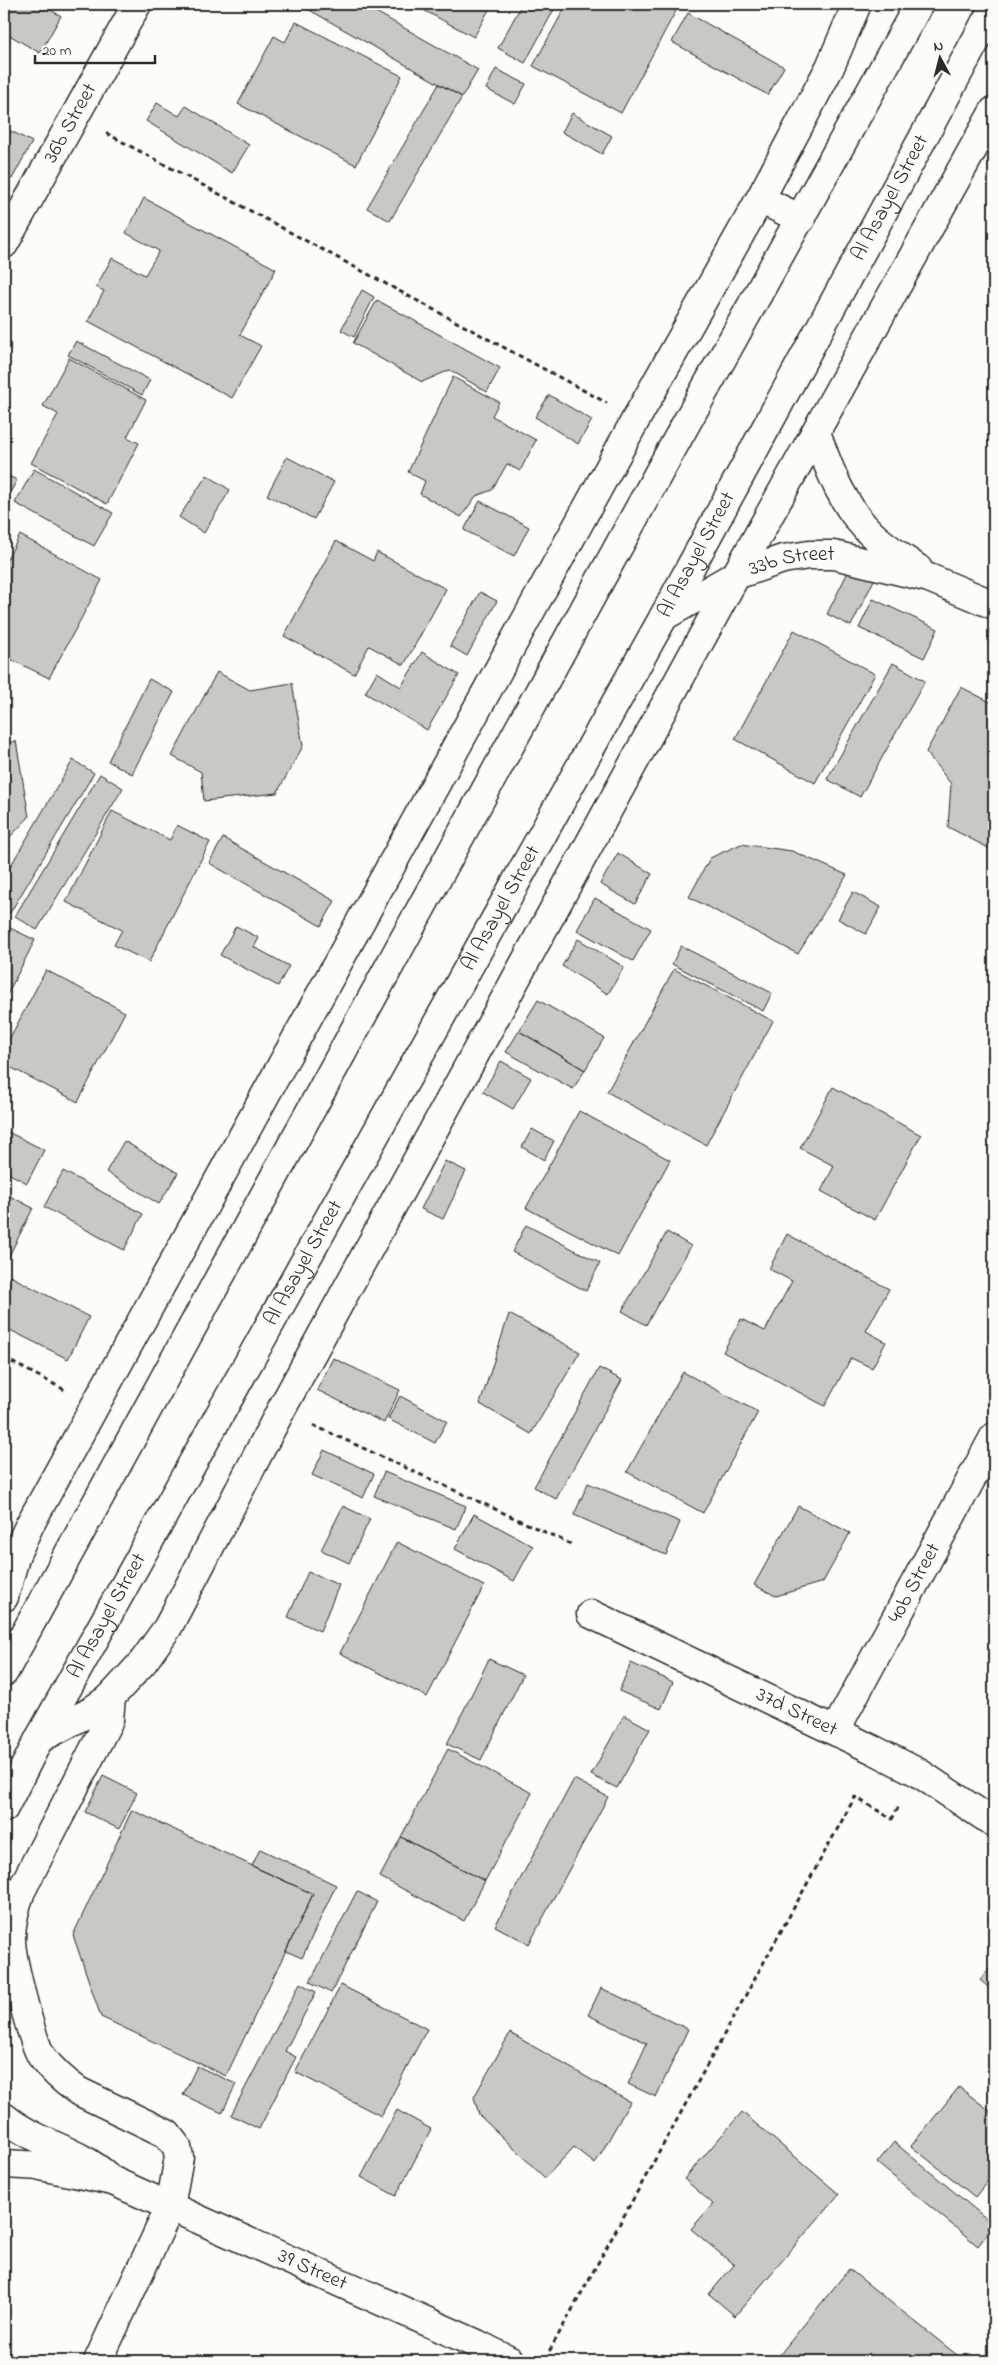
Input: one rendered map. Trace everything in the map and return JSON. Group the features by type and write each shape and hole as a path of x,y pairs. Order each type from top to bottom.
{"street":[{"name":"36b Street","path":"4,244 137,4"},
{"path":"4,1597 16,1554 29,1526 636,419 760,199 830,67 856,4"},
{"path":"4,1672 658,474 919,4"},
{"name":"Al Asayel Street","path":"4,1808 39,1740 664,616 994,7"},
{"path":"39,1740 88,1713 111,1697 143,1662 168,1627 280,1410 736,575 994,111"},
{"path":"760,199 801,219"},
{"name":"33b Street","path":"816,432 838,489 855,514 876,538 929,578"},
{"name":"33b Street","path":"664,616 736,575 783,560 817,555 834,555 859,560 929,578 994,605"},
{"name":"40b Street","path":"835,1731 994,1437"},
{"name":"37d Street","path":"590,1614 919,1773 994,1823"},
{"path":"98,2361 170,2207 179,2157 172,2139 167,2134 78,2091 53,2070 41,2056 34,2038 12,1949 11,1925 15,1908 109,1720 112,1708 111,1697"},
{"name":"39 Street","path":"4,2117 35,2137 74,2152 113,2181 468,2340 510,2361"},
{"name":"39 Street","path":"4,2164 41,2166 113,2181"}],"path":[{"path":"75,116 636,419"},
{"path":"4,1358 95,1406"},
{"path":"280,1410 574,1545"},
{"path":"543,2361 855,1797 892,1819 919,1773"}],"building":[{"path":"6,4 40,4 61,16 40,53 4,32 4,7"},
{"path":"299,4 362,4 478,70 462,97"},
{"path":"412,4 492,4 474,37"},
{"path":"522,4 557,4 525,63 498,48"},
{"path":"567,4 679,5 621,113 533,66"},
{"path":"688,13 784,67 768,95 672,42"},
{"path":"296,22 402,76 356,165 238,104 274,36 285,42"},
{"path":"496,69 526,84 515,104 486,89"},
{"path":"439,84 462,97 390,221 367,208"},
{"path":"157,103 179,116 186,106 249,145 232,173 146,121"},
{"path":"572,113 612,136 602,154 562,132"},
{"path":"11,131 32,142 12,179 4,174 4,144"},
{"path":"144,198 276,269 240,335 261,346 232,398 88,321 104,291 96,287 112,258 145,275 159,251 126,233"},
{"path":"362,290 374,297 354,337 341,330"},
{"path":"377,300 500,368 487,392 450,370 422,382 353,343"},
{"path":"76,341 150,380 142,395 68,355"},
{"path":"69,358 146,400 127,437 139,443 107,504 31,463 58,414 43,406"},
{"path":"453,377 499,402 492,416 536,440 520,471 507,464 492,490 476,496 461,517 420,494 425,481 408,472"},
{"path":"549,395 592,420 578,444 535,417"},
{"path":"287,457 334,482 314,519 267,495"},
{"path":"34,469 113,513 94,546 15,503"},
{"path":"4,474 17,480 4,504"},
{"path":"207,475 230,490 204,533 179,517"},
{"path":"480,501 529,527 514,556 464,530"},
{"path":"20,535 102,580 49,678 4,656 4,565"},
{"path":"336,541 373,561 377,552 446,589 404,665 369,646 354,674 284,636"},
{"path":"850,568 874,580 851,626 827,614"},
{"path":"480,592 497,601 467,656 450,646"},
{"path":"873,599 938,629 924,658 859,628"},
{"path":"794,630 875,674 815,783 735,739"},
{"path":"422,652 459,675 427,730 365,693 377,672 401,687"},
{"path":"893,663 925,681 860,797 827,779"},
{"path":"217,672 250,690 292,683 303,746 277,793 204,801 201,772 172,756"},
{"path":"149,679 174,692 132,774 108,761"},
{"path":"961,687 994,704 994,851 948,827 951,784 926,752"},
{"path":"16,741 29,817 4,841 4,744"},
{"path":"73,760 94,773 10,913 4,909 4,877"},
{"path":"100,774 123,788 37,930 15,916"},
{"path":"112,811 170,840 177,825 210,842 149,962 114,945 122,930 66,902"},
{"path":"223,838 335,901 321,926 209,863"},
{"path":"741,844 792,851 847,875 798,954 689,897 710,858"},
{"path":"618,853 652,874 635,904 600,884"},
{"path":"853,892 881,907 866,934 838,919"},
{"path":"595,898 651,929 633,961 577,930"},
{"path":"236,926 259,938 254,947 289,966 278,986 220,955"},
{"path":"8,927 35,940 4,1001 4,936"},
{"path":"578,939 624,967 608,994 562,966"},
{"path":"681,946 772,993 763,1011 672,964"},
{"path":"674,969 773,1021 706,1145 607,1092"},
{"path":"46,970 125,1012 78,1102 4,1064 4,1049"},
{"path":"538,1000 604,1038 585,1070 519,1031"},
{"path":"519,1031 585,1070 573,1089 506,1052"},
{"path":"501,1061 531,1078 513,1109 483,1092"},
{"path":"833,1087 921,1135 875,1220 821,1191 834,1166 800,1148"},
{"path":"579,1111 670,1160 618,1256 526,1208"},
{"path":"532,1129 554,1141 544,1160 522,1147"},
{"path":"4,1130 44,1150 27,1183 4,1171"},
{"path":"124,1141 178,1173 159,1204 106,1172"},
{"path":"445,1161 466,1171 443,1219 421,1209"},
{"path":"63,1171 143,1214 124,1250 44,1207"},
{"path":"4,1193 33,1208 4,1266"},
{"path":"526,1225 600,1263 586,1291 512,1252"},
{"path":"667,1232 691,1246 646,1325 622,1311"},
{"path":"787,1234 889,1289 866,1331 886,1342 872,1368 851,1358 825,1406 723,1352 741,1319 765,1331 792,1281 769,1269"},
{"path":"10,1276 89,1317 68,1359 4,1327 4,1288"},
{"path":"509,1314 580,1352 531,1434 480,1404"},
{"path":"333,1358 400,1390 384,1423 317,1390"},
{"path":"599,1368 622,1380 556,1499 534,1487"},
{"path":"683,1372 758,1412 703,1513 627,1472"},
{"path":"400,1396 447,1421 435,1443 388,1419"},
{"path":"324,1450 374,1474 363,1498 312,1475"},
{"path":"384,1472 466,1506 456,1529 374,1496"},
{"path":"588,1483 680,1522 666,1555 574,1515"},
{"path":"343,1506 370,1519 349,1563 321,1550"},
{"path":"798,1506 850,1533 823,1582 776,1596 754,1585"},
{"path":"474,1514 533,1546 514,1581 455,1549"},
{"path":"397,1542 484,1586 427,1697 340,1653"},
{"path":"308,1572 339,1585 320,1631 288,1617"},
{"path":"489,1659 523,1675 481,1760 447,1744"},
{"path":"631,1663 673,1682 661,1709 619,1691"},
{"path":"624,1715 650,1729 617,1788 591,1775"},
{"path":"448,1749 532,1793 485,1881 401,1837"},
{"path":"103,1776 137,1793 119,1829 85,1812"},
{"path":"574,1779 608,1797 529,1944 495,1926"},
{"path":"132,1810 313,1894 226,2076 101,2017 73,1935"},
{"path":"401,1837 485,1881 464,1921 380,1877"},
{"path":"260,1849 336,1885 302,1958 286,1951 313,1894 252,1866"},
{"path":"357,1891 377,1902 331,1993 310,1982"},
{"path":"994,1963 994,1992 980,1980"},
{"path":"300,1983 316,1992 285,2051 296,2057 259,2129 231,2115"},
{"path":"341,1985 427,2029 381,2116 295,2072"},
{"path":"601,1988 688,2029 656,2097 628,2084 647,2043 588,2015"},
{"path":"510,2033 630,2102 595,2164 574,2147 545,2178 479,2115 474,2097"},
{"path":"197,2066 236,2084 222,2113 183,2095"},
{"path":"959,2087 994,2114 994,2173 975,2197 911,2146"},
{"path":"397,2110 431,2129 396,2196 361,2177"},
{"path":"742,2112 839,2194 735,2316 709,2294 734,2265 691,2229 713,2204 684,2179"},
{"path":"894,2142 994,2225 978,2246 877,2163"},
{"path":"849,2269 957,2355 952,2361 781,2361 777,2358"}]}
